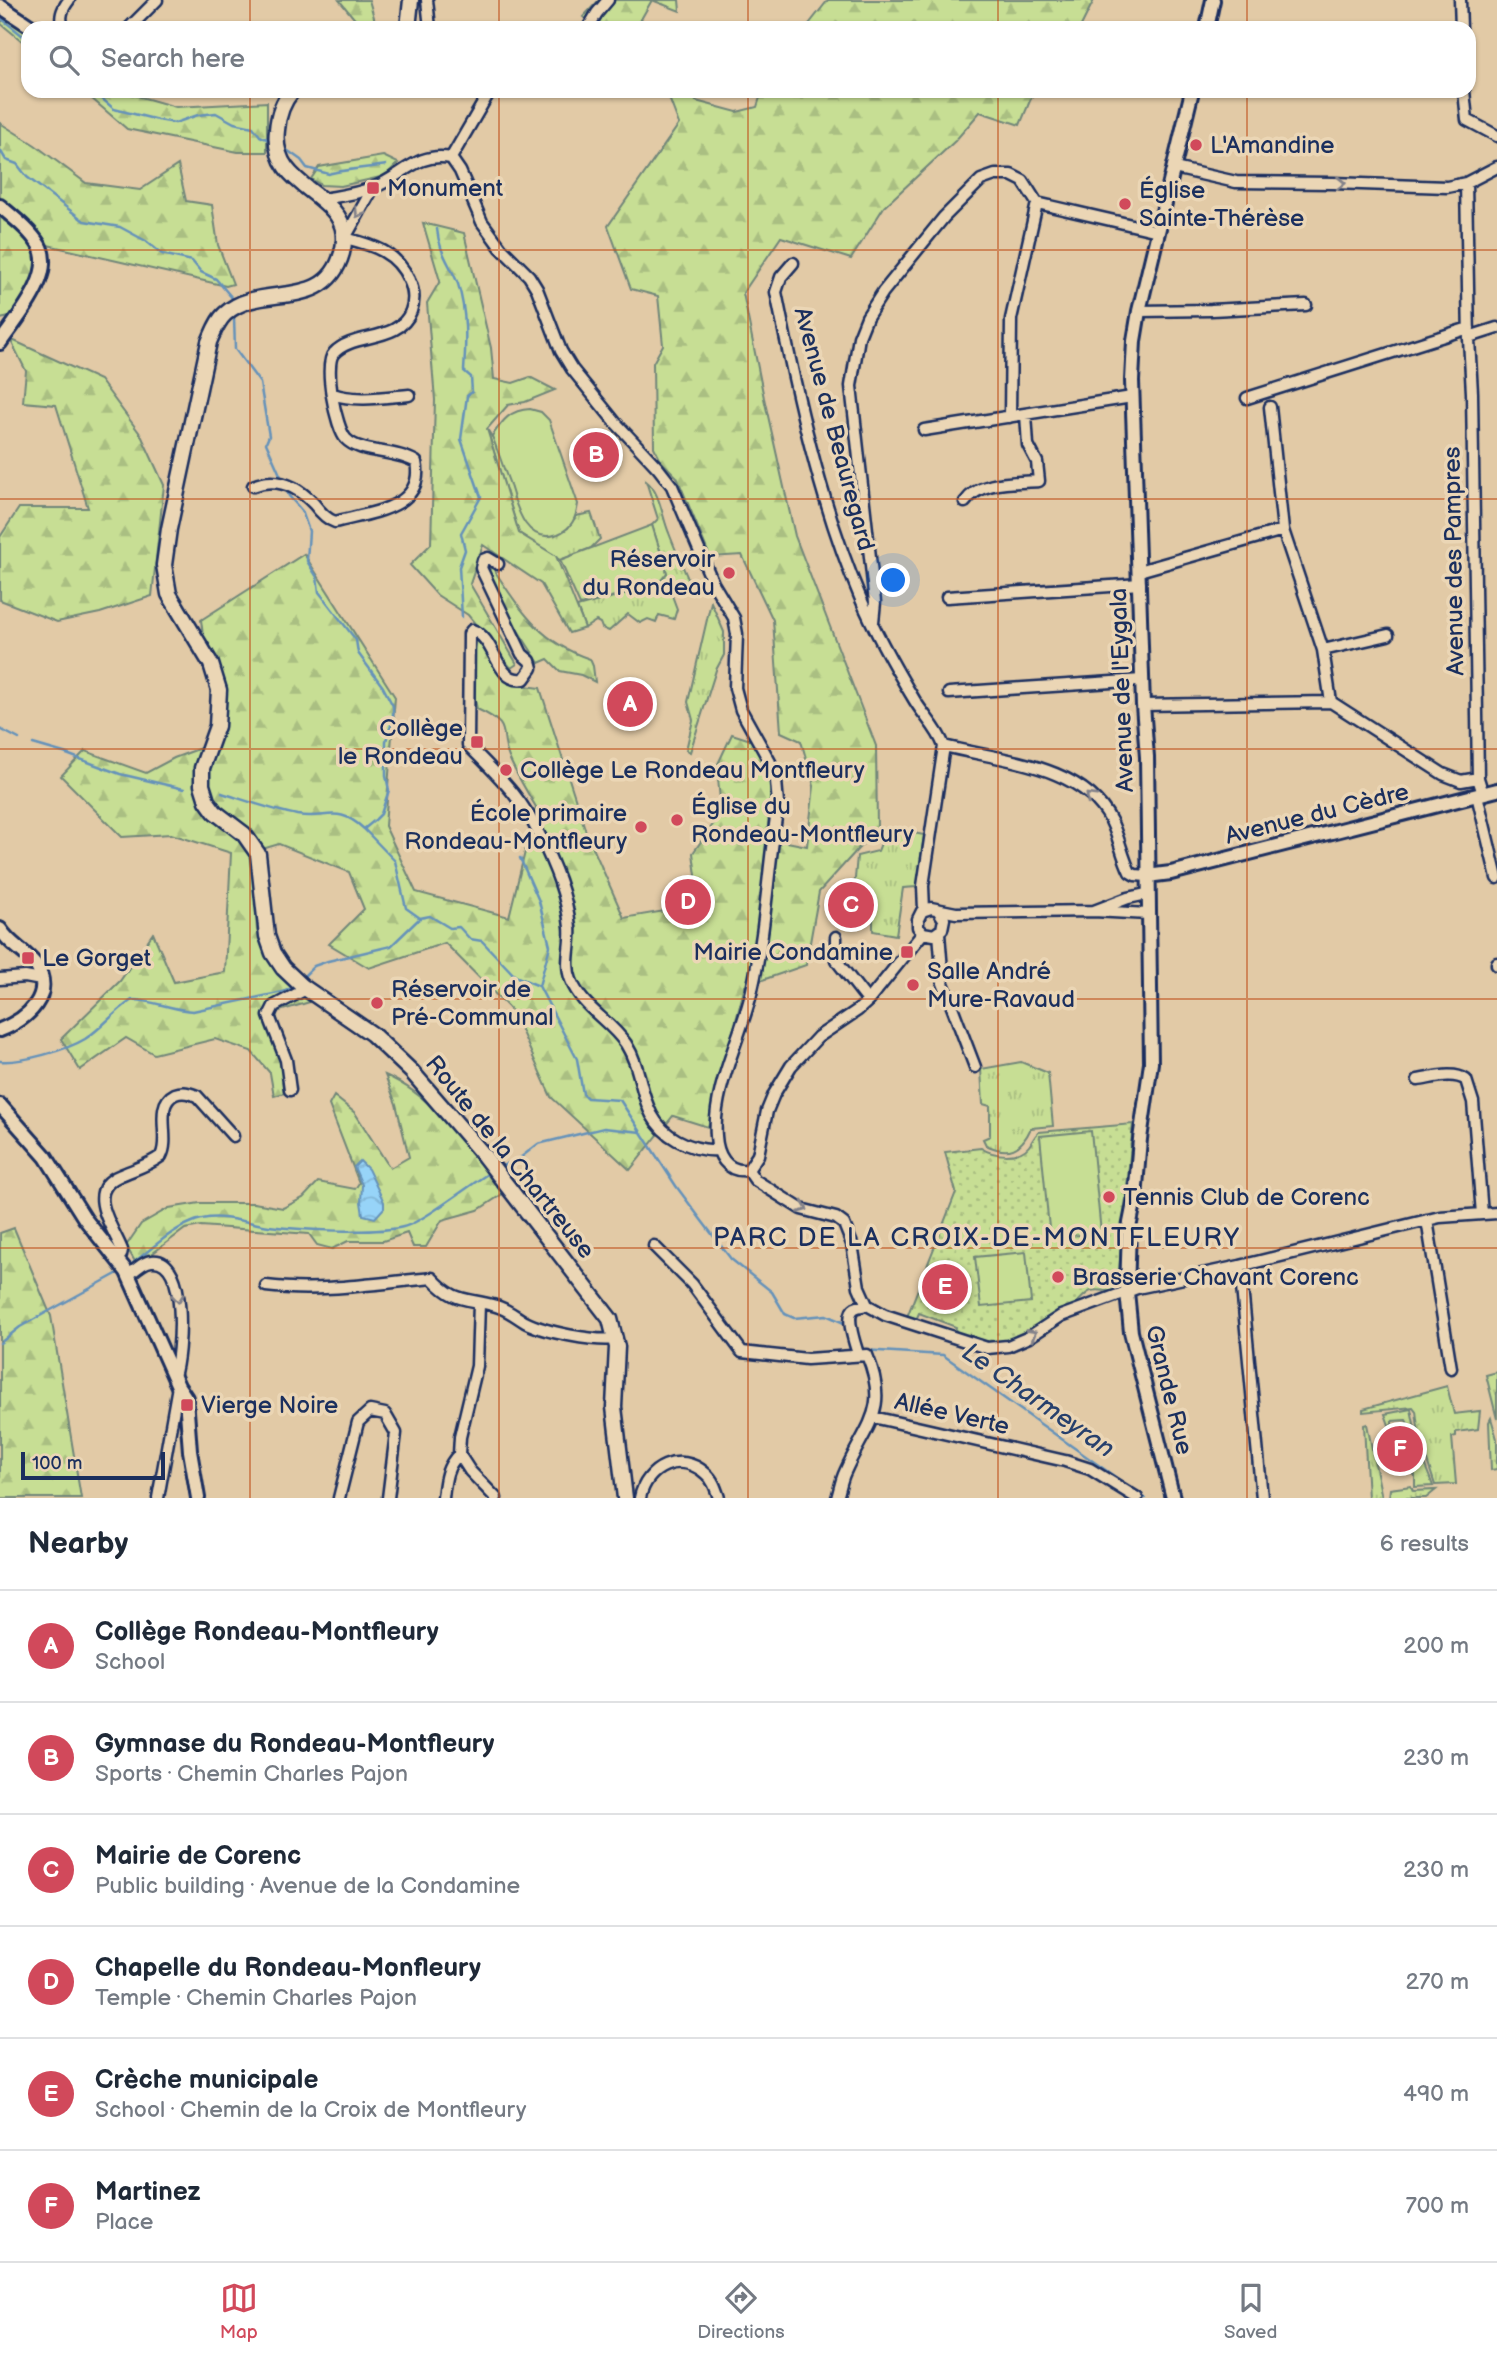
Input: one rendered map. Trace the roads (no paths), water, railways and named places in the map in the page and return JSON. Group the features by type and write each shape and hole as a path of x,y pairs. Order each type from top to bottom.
{"main road":[{"path":"409,21 411,0"},
{"path":"287,98 281,108 275,140 280,161 290,175 323,199 335,213 345,238"},
{"name":"Route de la Chartreuse","path":"345,238 341,257 320,284 291,295 246,301 227,313 218,324 205,360 165,549 164,565 169,594 211,664 219,690 217,726 202,768 204,794 215,812 244,834 258,854 269,945 300,984 372,1034 429,1090 506,1183 603,1308 614,1328 616,1339 614,1407 625,1498"}],"street":[{"path":"61,21 62,9 69,0"},
{"path":"137,21 157,0"},
{"path":"427,0 429,21"},
{"path":"592,21 608,0"},
{"path":"1211,21 1213,0"},
{"path":"1460,0 1461,21"},
{"path":"0,7 22,21"},
{"path":"451,158 486,98"},
{"name":"Avenue de l'Eygala","path":"1127,1292 1129,1228 1151,1063 1152,1013 1147,894 1147,757 1132,397 1134,341 1190,98"},
{"path":"1464,98 1465,116 1471,124 1497,136"},
{"path":"323,199 373,188 417,162 432,158 451,158"},
{"path":"451,158 460,171 482,222 537,289 551,328 572,369 671,486 713,583 734,618 737,634 735,688 741,710 770,762 776,781 778,804 751,996 716,1117 717,1150 728,1166 742,1171 748,1170 758,1156 767,1111 781,1081 792,1066 818,1037 868,1001 923,933"},
{"path":"1174,168 1236,182 1447,187 1466,183 1497,167"},
{"path":"873,622 875,602 851,386 859,337 867,317 883,292 944,217 981,180 995,174 1011,175 1023,181 1037,203 1158,231"},
{"name":"Avenue des Pampres","path":"1466,183 1478,778 1497,878"},
{"path":"253,486 272,481 287,485 304,495 329,520 335,522 401,503 410,495 418,473 416,462 399,454 354,446 339,430 333,394 330,359 334,352 391,331 405,322 413,303 411,284 402,266 377,247 345,238 373,188"},
{"path":"1010,417 1011,319 1037,203"},
{"path":"0,206 33,237 44,260 39,284 0,344"},
{"name":"Avenue de Beauregard","path":"793,262 781,276 776,292 789,355 827,501 852,576 873,622 914,699 941,737 944,746"},
{"path":"1139,311 1306,305"},
{"path":"1247,398 1469,332 1497,328"},
{"path":"333,394 361,397 409,395"},
{"path":"924,430 1132,397"},
{"path":"1270,407 1283,530 1324,650 1332,702"},
{"path":"965,502 971,494 986,487 1039,481 1037,462 1028,445 1026,414"},
{"path":"947,597 1139,577 1283,530"},
{"path":"498,564 488,558 483,560 481,568 532,668 524,679 511,678 504,672 488,640 477,632 472,631 469,634 468,745 511,788 540,836 568,911 570,976 585,1003 628,1048 652,1118 660,1128 681,1142 694,1148 717,1150"},
{"path":"1324,650 1388,635"},
{"path":"949,693 1142,680"},
{"path":"1143,705 1332,702 1443,774 1461,781 1478,778"},
{"path":"956,913 931,935 919,929 917,921 923,910 923,891 944,746 1046,770 1066,778 1097,803 1110,819 1130,872 1147,876"},
{"name":"Avenue du Cèdre","path":"1147,876 1180,871 1497,790"},
{"path":"1094,911 1147,894"},
{"path":"923,910 931,908 956,913 1094,911 1148,914"},
{"path":"938,910 943,916 943,984 975,1067"},
{"path":"0,929 8,941 34,963 43,992 33,1009 0,1030"},
{"path":"836,937 836,960 868,1001"},
{"path":"0,979 25,977 41,980"},
{"path":"290,1090 286,1060 269,1016 274,1006 300,984"},
{"path":"1418,1080 1452,1076 1460,1076 1466,1080 1473,1102 1482,1214"},
{"path":"116,1257 121,1255 122,1250 102,1203 104,1189 114,1177 161,1156 165,1148 164,1105 168,1099 180,1092 197,1096 233,1136"},
{"path":"0,1105 46,1157 85,1219 129,1275 186,1398 190,1451 198,1498"},
{"path":"748,1170 755,1180 801,1209 836,1218 844,1224 852,1244 859,1287 867,1305 885,1315 987,1348 1008,1346 1029,1337 1061,1316 1137,1288 1427,1220 1497,1213"},
{"path":"1427,1220 1451,1368"},
{"path":"654,1246 692,1284 742,1352 807,1359 867,1355 876,1376 877,1398 873,1417 844,1473 837,1498"},
{"path":"129,1275 149,1261 161,1262 179,1292 180,1351 159,1498"},
{"path":"1240,1266 1262,1498"},
{"path":"267,1286 287,1289 323,1288 432,1278 454,1297 496,1306 526,1322 596,1340 616,1339"},
{"name":"Grande Rue","path":"1127,1292 1131,1332 1173,1498"},
{"path":"443,1498 449,1463 458,1454 477,1366 479,1303"},
{"path":"858,1354 850,1319 851,1312 855,1307 867,1305"},
{"path":"339,1498 358,1422 370,1411 385,1414 396,1433 388,1498"},
{"name":"Allée Verte","path":"873,1417 1065,1461 1090,1469 1137,1498"},
{"path":"458,1454 496,1498"},
{"path":"640,1498 648,1477 666,1465 683,1462 708,1475 719,1498"}],"water":[{"path":"360,1161 368,1169 384,1202 384,1208 375,1218 363,1215 362,1185 354,1167"}],"waterway":[{"path":"2,19 21,34"},
{"path":"101,98 114,109 175,123 198,115 216,113 234,123 253,127 260,136 269,140"},
{"path":"284,148 307,168 329,174 386,165"},
{"name":"Le Charmeyran","path":"0,150 6,160 17,164 27,177 84,221 120,227 146,241 162,254 192,261 201,272 216,279 233,299"},
{"path":"437,229 442,251 458,284 463,306 464,371 471,377 472,392 467,396 461,439 481,497 461,533 465,550 459,567 462,617"},
{"name":"Le Charmeyran","path":"234,317 235,349 260,383 269,436 266,443 282,479"},
{"name":"Le Charmeyran","path":"286,489 302,511 309,531 307,561 317,577 319,592 356,640 358,653 383,687 393,706 393,719 386,741 386,776 389,790 381,814 376,819"},
{"path":"0,729 19,739"},
{"path":"33,744 120,774 184,789"},
{"path":"222,793 297,815 339,815 355,821 364,829"},
{"name":"Le Charmeyran","path":"375,820 364,829 395,861 406,908 420,918 430,916 450,928 459,927 470,939 482,941 515,976 539,986 577,1059 583,1094 587,1098 620,1100 676,1186 731,1259 772,1292 785,1314 794,1318 826,1315 844,1323"},
{"path":"520,858 539,901 550,946 539,986"},
{"path":"302,978 314,966 391,946 420,918"},
{"path":"0,1061 31,1058 77,1043 91,1035 132,1000 193,1011 283,992 295,986"},
{"path":"500,1167 520,1158 538,1144 604,1128 641,1132"},
{"path":"129,1266 174,1232 190,1223 210,1218 230,1218 269,1226 318,1230 356,1231 403,1227 433,1211 489,1173"},
{"path":"0,1343 20,1327 120,1272"},
{"name":"Le Charmeyran","path":"863,1350 943,1355 1145,1498"}],"place":[{"name":"L'Amandine","path":"1196,145"},
{"name":"Monument","path":"373,188"},
{"name":"Église Sainte-Thérèse","path":"1125,204"},
{"name":"Gymnase du Rondeau-Montfleury","path":"596,455"},
{"name":"Réservoir du Rondeau","path":"729,573"},
{"name":"Collège Rondeau-Montfleury","path":"630,704"},
{"name":"Collège le Rondeau","path":"477,742"},
{"name":"Collège Le Rondeau Montfleury","path":"506,770"},
{"name":"Église du Rondeau-Montfleury","path":"677,820"},
{"name":"École primaire Rondeau-Montfleury","path":"641,827"},
{"name":"Chapelle du Rondeau-Monfleury","path":"688,902"},
{"name":"Mairie de Corenc","path":"851,905"},
{"name":"Mairie Condamine","path":"907,952"},
{"name":"Le Gorget","path":"28,958"},
{"name":"Salle André Mure-Ravaud","path":"913,985"},
{"name":"Réservoir de Pré-Communal","path":"377,1003"},
{"name":"Tennis Club de Corenc","path":"1109,1197"},
{"name":"Brasserie Chavant Corenc","path":"1058,1277"},
{"name":"Crèche municipale","path":"945,1287"},
{"name":"Vierge Noire","path":"187,1405"},
{"name":"Martinez","path":"1400,1449"}],"district":[{"name":"PARC DE LA CROIX-DE-MONTFLEURY","path":"977,1238"}]}
